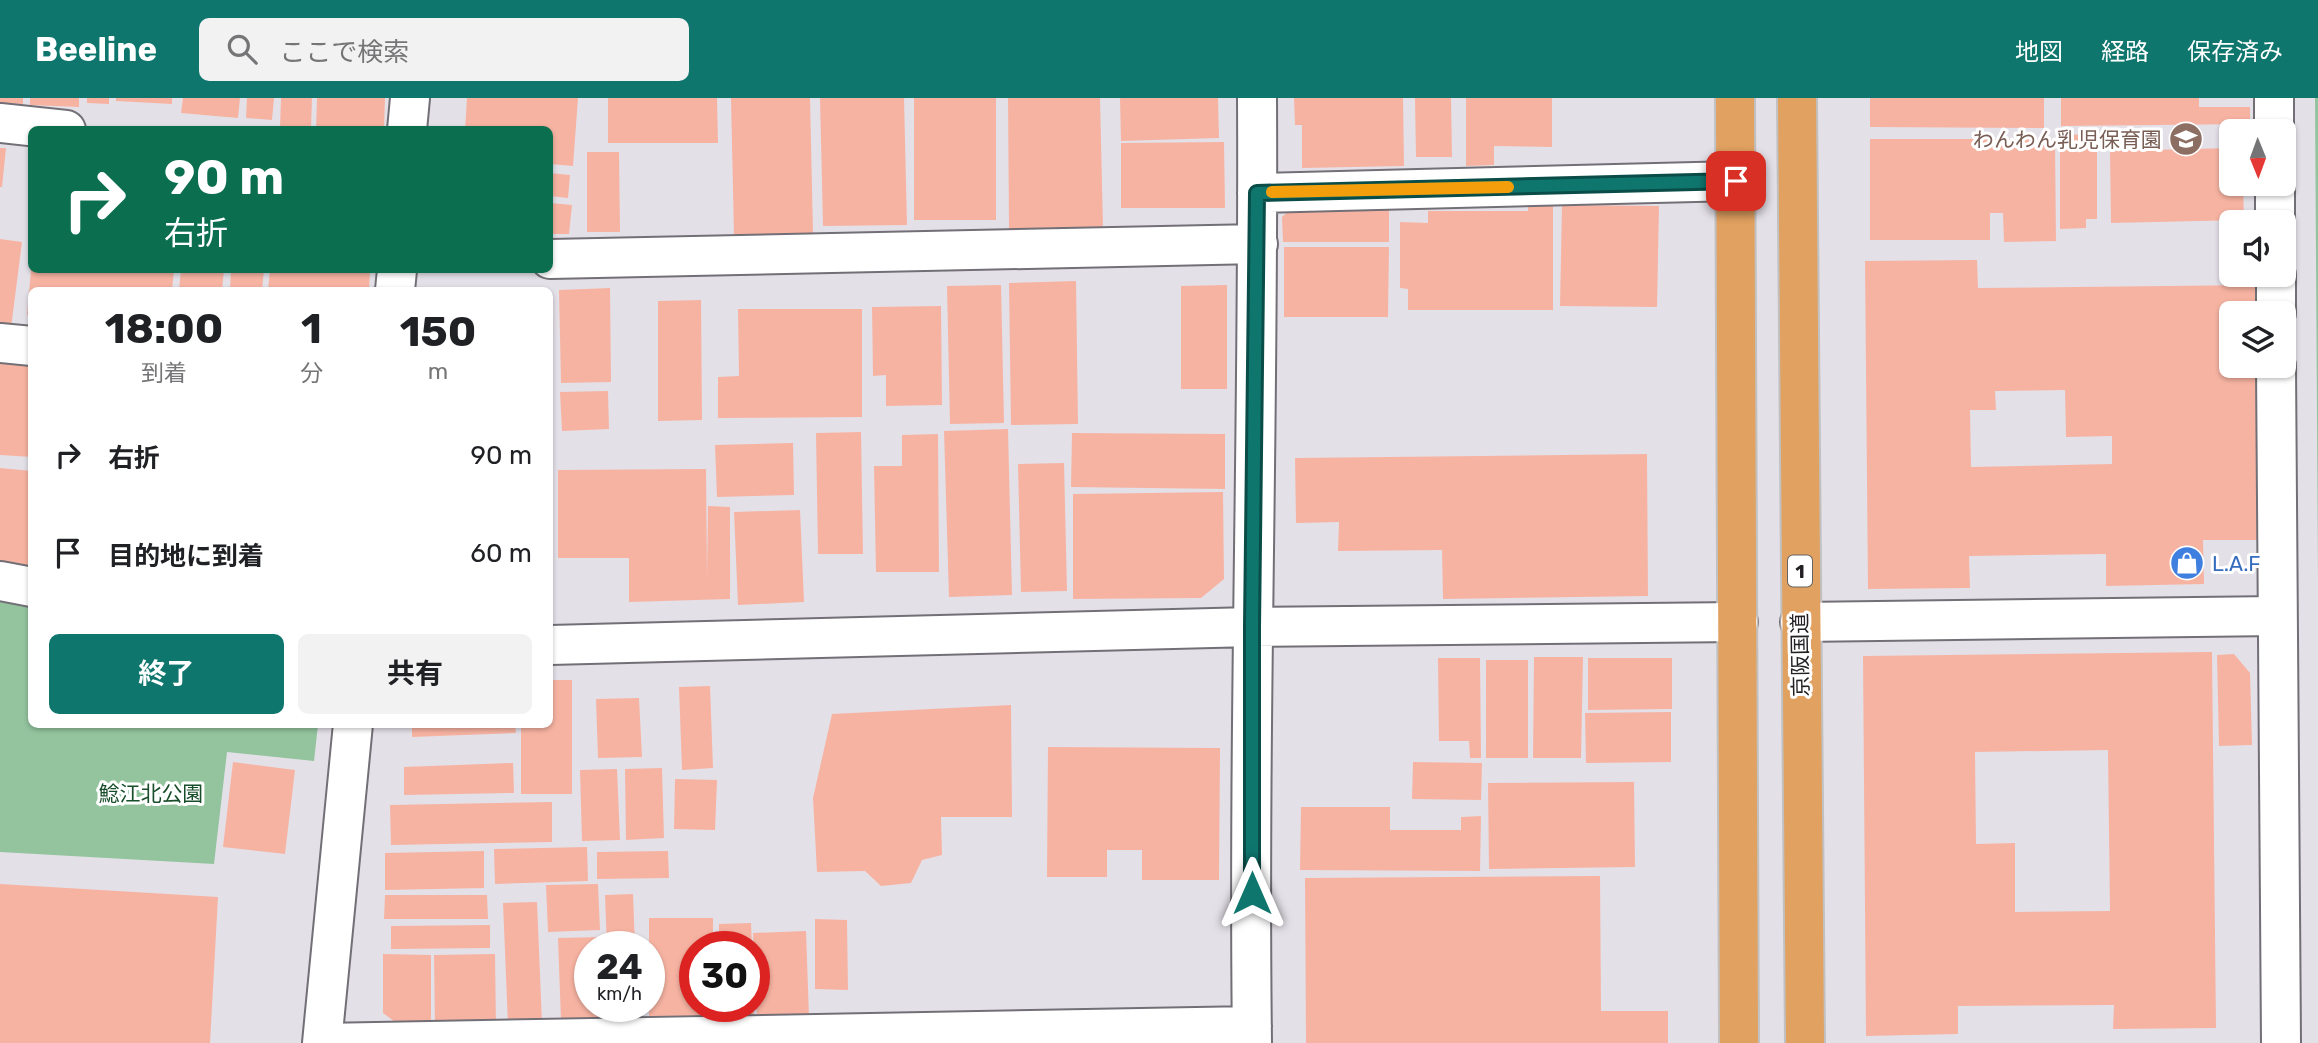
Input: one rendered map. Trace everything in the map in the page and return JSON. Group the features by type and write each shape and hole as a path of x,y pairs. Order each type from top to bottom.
{"highway":[{"path":"1735,98 1739,1043"},
{"name":"京阪国道","path":"1797,98 1805,1043"}],"street":[{"path":"407,126 410,98"},
{"path":"353,728 322,1043 1252,1035 1252,627 1258,244 1257,98"},
{"path":"2274,98 2274,119"},
{"path":"0,123 28,126"},
{"path":"1257,193 1736,181"},
{"path":"553,259 1258,244"},
{"path":"0,343 28,346"},
{"path":"2276,378 2281,1043"},
{"path":"0,581 28,586"},
{"path":"1800,622 2277,616"},
{"path":"553,645 1252,627 1738,622"}],"green space":[{"path":"2315,98 2318,98 2318,576"},
{"name":"鯰江北公園","path":"0,598 28,603 28,728 318,728 314,761 227,752 214,864 0,852"}],"building":[{"path":"0,98 23,98 23,104 0,103"},
{"path":"30,98 79,98 79,107 30,105"},
{"path":"87,98 109,98 109,104 87,103"},
{"path":"116,98 172,98 172,104 116,101"},
{"path":"183,98 240,98 238,118 181,113"},
{"path":"247,98 274,98 272,120 246,118"},
{"path":"281,98 312,98 311,126 280,126"},
{"path":"317,98 385,98 384,126 316,126"},
{"path":"467,98 578,98 573,166 553,164 553,126 465,126"},
{"path":"608,98 717,98 718,143 608,143"},
{"path":"731,98 810,98 813,233 734,236"},
{"path":"820,98 904,98 907,225 823,226"},
{"path":"914,98 996,98 996,220 914,220"},
{"path":"1008,98 1100,98 1103,228 1009,229"},
{"path":"1120,98 1218,98 1219,138 1121,141"},
{"path":"1294,98 1403,98 1404,166 1302,168 1302,125 1295,125"},
{"path":"1415,98 1451,98 1452,157 1416,157"},
{"path":"1466,98 1552,98 1552,147 1494,146 1494,165 1466,166"},
{"path":"1870,98 2044,98 2044,128 1870,127"},
{"path":"2061,98 2199,98 2199,107 2250,107 2250,119 2219,119 2219,124 2061,126"},
{"path":"2097,134 2097,219 2086,219 2086,228 2060,229 2060,135"},
{"path":"1870,139 2055,139 2056,241 2004,242 2003,213 1990,213 1990,240 1870,240"},
{"path":"1224,142 1225,208 1121,208 1121,143"},
{"path":"0,148 6,148 2,187 0,187"},
{"path":"2219,148 2219,196 2243,196 2244,210 2219,210 2219,221 2111,223 2110,151"},
{"path":"587,152 619,152 620,232 587,232"},
{"path":"553,173 570,175 568,198 553,196"},
{"path":"1389,202 1389,242 1283,242 1282,217 1297,203"},
{"path":"553,203 572,205 569,234 553,234"},
{"path":"1553,203 1553,310 1408,310 1408,289 1400,288 1400,222 1428,223 1428,211 1528,211 1528,204"},
{"path":"1562,205 1659,206 1657,307 1560,306"},
{"path":"0,239 22,242 11,328 0,326"},
{"path":"1284,247 1389,247 1388,317 1284,317"},
{"path":"1977,260 1978,288 2256,287 2256,301 2219,301 2219,378 2257,378 2259,540 2203,540 2204,584 2106,586 2106,554 1969,556 1970,588 1868,589 1865,261","holes":["2065,390 2066,437 2112,436 2112,464 1971,467 1970,410 1996,410 1995,391"]},
{"path":"31,273 174,273 172,287 29,287"},
{"path":"181,273 224,273 222,287 179,287"},
{"path":"231,273 264,273 262,287 230,287"},
{"path":"270,273 370,273 369,287 268,287"},
{"path":"1076,281 1078,424 1011,425 1009,283"},
{"path":"1001,285 1004,423 950,424 947,286"},
{"path":"1227,285 1227,389 1181,389 1181,286"},
{"path":"610,288 611,382 561,383 559,290"},
{"path":"701,300 702,420 658,421 658,301"},
{"path":"941,306 942,405 886,406 886,375 873,376 872,307"},
{"path":"738,309 862,309 862,417 718,418 718,377 739,376"},
{"path":"0,363 28,365 28,457 0,455"},
{"path":"608,391 609,429 562,431 560,392"},
{"path":"1008,429 1012,595 949,597 944,431"},
{"path":"861,432 863,554 818,554 816,433"},
{"path":"1072,433 1225,434 1225,489 1071,487"},
{"path":"938,434 939,572 876,572 874,466 902,466 902,435"},
{"path":"793,443 794,495 717,497 715,445"},
{"path":"1647,454 1648,596 1443,599 1442,550 1338,551 1339,522 1296,523 1295,458"},
{"path":"1064,463 1067,591 1021,592 1018,464"},
{"path":"0,468 28,471 28,574 0,569"},
{"path":"706,469 707,578 708,506 730,507 730,599 629,602 629,558 558,558 558,470"},
{"path":"1223,492 1224,579 1201,598 1073,599 1073,494"},
{"path":"800,510 804,602 738,605 734,512"},
{"path":"2212,652 2216,1028 2113,1029 2114,1005 1958,1006 1958,1034 1866,1036 1863,656","holes":["2108,750 2110,911 2015,912 2015,843 1976,844 1975,752"]},
{"path":"2234,654 2250,673 2252,745 2219,746 2217,655"},
{"path":"1534,657 1583,657 1581,758 1533,758"},
{"path":"1438,658 1480,658 1481,758 1470,758 1469,741 1439,741"},
{"path":"1588,658 1672,658 1672,709 1588,710"},
{"path":"1486,660 1528,660 1528,758 1486,758"},
{"path":"553,680 572,680 572,794 521,794 521,728 553,728"},
{"path":"710,686 713,768 682,770 679,687"},
{"path":"639,698 642,757 598,758 596,699"},
{"path":"1011,705 1012,817 941,817 942,855 922,860 911,883 881,886 865,871 817,872 813,798 832,714"},
{"path":"1671,712 1671,762 1586,763 1585,713"},
{"path":"412,728 515,728 516,733 412,737"},
{"path":"1048,747 1220,748 1219,880 1142,880 1142,850 1107,850 1107,877 1047,877"},
{"path":"233,762 295,770 285,854 223,847"},
{"path":"1413,762 1482,763 1481,800 1412,799"},
{"path":"513,763 514,793 404,795 404,767"},
{"path":"662,768 664,838 626,840 625,769"},
{"path":"617,769 620,840 582,841 580,770"},
{"path":"675,779 717,780 715,830 674,829"},
{"path":"1634,782 1635,867 1489,869 1488,783"},
{"path":"552,802 552,842 391,845 390,805"},
{"path":"1301,807 1390,807 1390,830 1461,830 1461,817 1481,816 1480,871 1300,870"},
{"path":"587,847 588,881 495,884 494,849"},
{"path":"484,851 484,888 385,890 385,853"},
{"path":"668,851 669,878 597,879 597,852"},
{"path":"1600,876 1601,1011 1668,1011 1668,1043 1306,1043 1305,878"},
{"path":"0,884 218,897 210,1043 0,1043"},
{"path":"598,884 600,930 548,932 546,885"},
{"path":"633,894 634,931 606,931 605,895"},
{"path":"385,895 487,895 488,919 384,919"},
{"path":"537,902 542,1023 508,1025 503,903"},
{"path":"649,918 713,918 713,931 679,931 679,1022 712,1024 649,1023 665,1022 665,931 649,931"},
{"path":"815,919 847,920 848,990 815,989"},
{"path":"751,923 751,931 719,931 719,924"},
{"path":"490,925 490,948 391,949 391,926"},
{"path":"806,931 809,1017 770,1018 770,932"},
{"path":"558,938 574,938 574,1021 561,1021"},
{"path":"383,954 431,955 431,1025 399,1025 383,1013"},
{"path":"495,954 496,1026 435,1027 434,955"}],"slow traffic":[{"path":"1272,192 1508,187"}],"place":[{"name":"わんわん乳児保育園","path":"2186,139"},
{"name":"L.A.F","path":"2187,563"}],"route":[{"path":"1252,893 1257,193 1736,181"}]}
